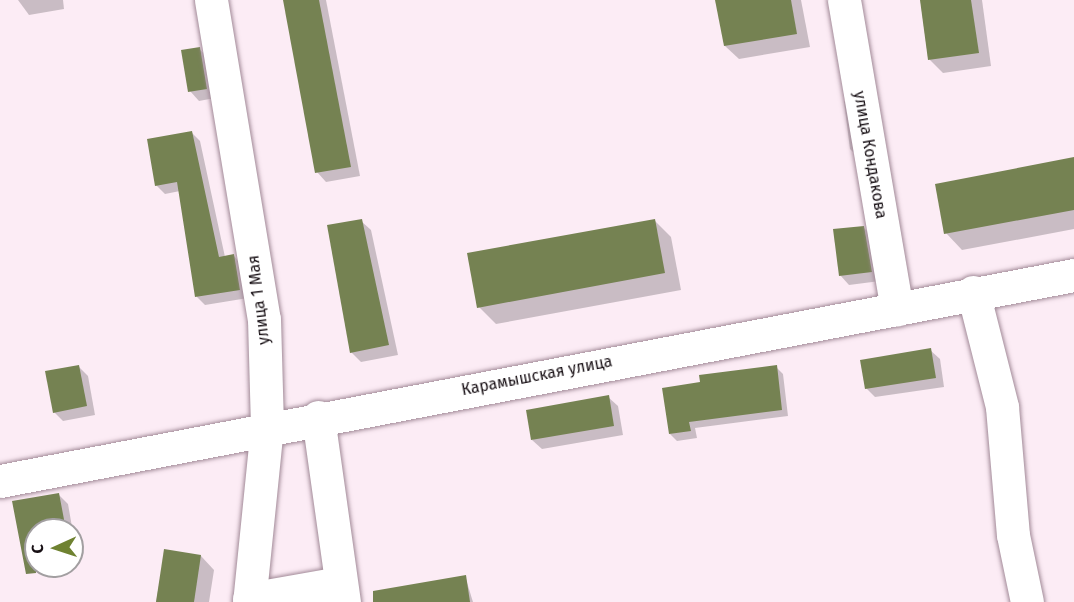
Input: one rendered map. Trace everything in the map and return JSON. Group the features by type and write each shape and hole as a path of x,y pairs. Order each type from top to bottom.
{"street":[{"name":"улица 1 Мая","path":"211,0 264,318 267,426 249,600"},
{"name":"улица Кондакова","path":"844,0 897,309"},
{"name":"Карамышская улица","path":"0,482 267,426 897,309 973,292 1074,275"},
{"path":"973,292 1002,407 1013,535 1027,602"},
{"path":"249,600 342,592 318,417"}],"building":[{"path":"283,0 319,0 351,167 315,173"},
{"path":"715,0 791,0 797,34 724,46"},
{"path":"920,0 971,0 979,53 928,60"},
{"path":"200,47 207,89 188,92 181,50"},
{"path":"192,131 219,257 234,254 240,290 195,297 177,182 155,186 147,139"},
{"path":"1074,157 1074,210 944,234 935,184"},
{"path":"362,219 389,345 350,353 327,225"},
{"path":"655,219 665,273 477,308 467,253"},
{"path":"864,226 872,272 839,276 833,229"},
{"path":"931,348 936,378 865,389 860,360"},
{"path":"79,365 87,406 53,413 45,371"},
{"path":"777,365 782,410 689,422 691,431 669,434 662,388 700,382 699,375"},
{"path":"609,395 614,426 531,440 526,410"},
{"path":"59,493 64,518 24,518 24,564 12,501"},
{"path":"164,549 201,555 194,602 156,602"},
{"path":"466,575 470,602 373,602 373,591"}]}
